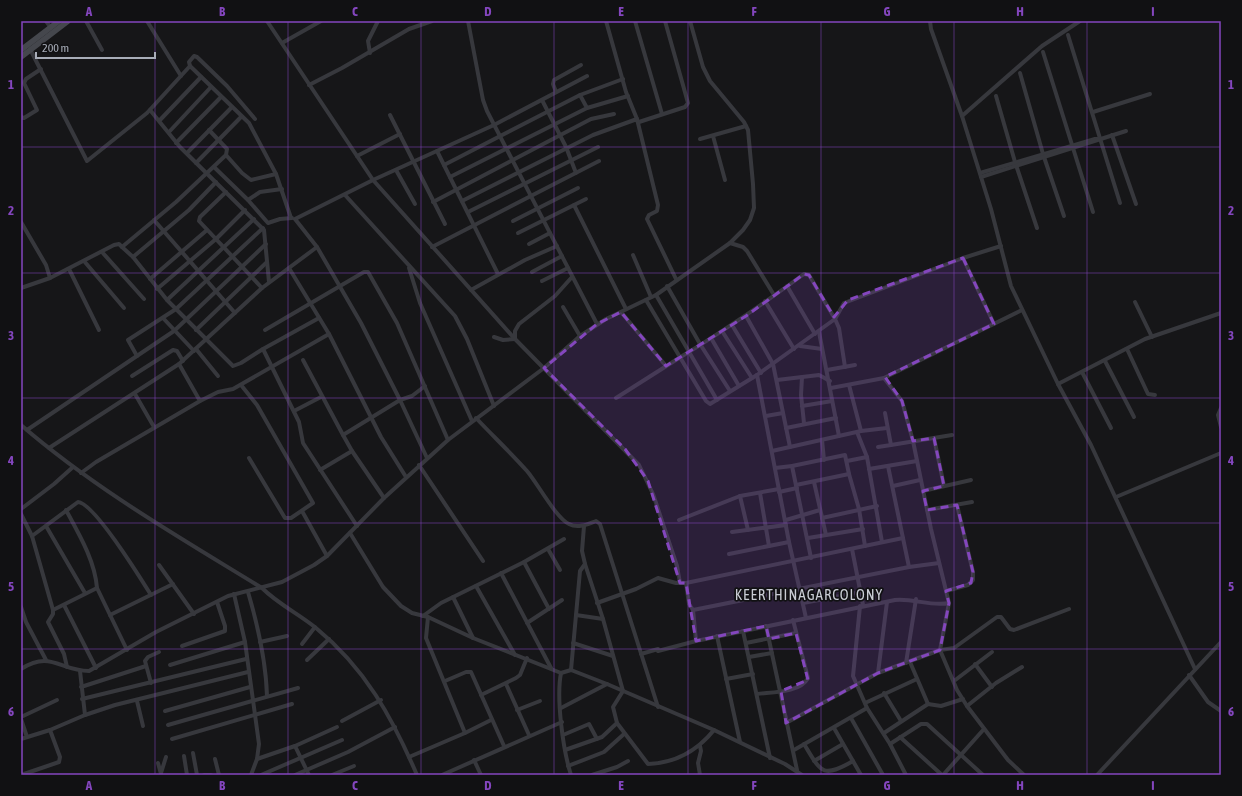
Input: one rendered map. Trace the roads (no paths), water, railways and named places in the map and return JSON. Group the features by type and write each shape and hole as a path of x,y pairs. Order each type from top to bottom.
{"main road":[{"path":"21,56 59,21"},
{"path":"21,50 30,47 68,21"}],"street":[{"path":"46,21 51,28"},
{"path":"86,21 102,50"},
{"path":"147,21 181,76"},
{"path":"267,21 374,180 432,247 515,338 639,465 654,494 677,566 680,583"},
{"path":"282,43 320,21"},
{"path":"370,53 368,41 378,21"},
{"path":"309,85 370,53 409,29 432,21"},
{"path":"468,21 483,100 506,149 532,196 597,324"},
{"path":"606,21 628,96 638,121 658,205 657,211 649,215 647,219 676,279"},
{"path":"636,21 662,114"},
{"path":"462,201 566,147 593,135 685,107 688,103 665,21"},
{"path":"21,669 34,662 46,660 80,671 89,671 156,632 234,594 262,588 298,574 327,556 384,498 448,440 544,368 580,336 597,324 626,308 653,296 730,243 744,230 750,220 754,208 753,184 746,126 710,81 703,67 690,21"},
{"path":"930,21 931,29 962,116 1001,246 1011,286 1058,384 1091,445 1116,497 1195,669"},
{"path":"962,116 1042,46 1080,21"},
{"path":"1068,35 1076,65 1093,112 1120,203"},
{"path":"30,47 87,161 150,110 190,66 189,62 194,56 197,57 227,86 255,119"},
{"path":"1043,52 1093,212"},
{"path":"190,66 241,117 248,122 276,174 293,218 317,247 361,323 400,400 427,458"},
{"path":"556,92 553,84 554,80 581,66"},
{"path":"21,117 24,118 37,110 25,81 41,69"},
{"path":"1020,73 1044,156 1064,216"},
{"path":"214,167 248,200 268,223 293,218 345,195 437,150 494,125 587,76"},
{"path":"160,120 201,77"},
{"path":"444,165 580,95 623,78"},
{"path":"169,132 211,87"},
{"path":"1093,112 1150,94"},
{"path":"580,95 587,108"},
{"path":"450,177 587,108 628,96"},
{"path":"996,96 1016,165 1037,228"},
{"path":"176,143 221,97"},
{"path":"542,100 566,147 576,173"},
{"path":"187,153 232,108"},
{"path":"150,110 160,120 176,143 263,228 266,244 269,282"},
{"path":"433,202 591,119 614,114"},
{"path":"390,115 412,162 445,224"},
{"path":"196,163 241,117"},
{"path":"700,139 746,126"},
{"path":"122,247 226,155 227,149 209,130"},
{"path":"980,175 1126,131"},
{"path":"357,156 400,134"},
{"path":"1112,135 1136,204"},
{"path":"713,136 725,180"},
{"path":"468,212 598,147"},
{"path":"437,150 498,274"},
{"path":"226,155 242,173 251,180 276,174"},
{"path":"432,247 599,160"},
{"path":"396,170 415,204"},
{"path":"133,257 189,210 216,182"},
{"path":"513,221 578,188"},
{"path":"248,200 260,192 282,189"},
{"path":"226,192 200,217 200,221 262,288"},
{"path":"345,195 455,316 467,339 494,406"},
{"path":"518,233 586,199"},
{"path":"574,205 626,308"},
{"path":"157,289 216,239 245,210"},
{"path":"154,220 235,313"},
{"path":"167,300 254,220"},
{"path":"21,222 46,265 50,278"},
{"path":"137,356 128,340 176,309 263,228"},
{"path":"150,279 207,230"},
{"path":"529,244 550,233"},
{"path":"730,243 743,247 747,251 774,294"},
{"path":"21,288 50,278 117,244 133,257 167,300 233,366 241,363 263,349 320,318"},
{"path":"27,430 174,331 266,244"},
{"path":"471,290 498,274 557,246"},
{"path":"646,300 706,402 710,404 759,374 817,333 835,319 844,303 848,300 913,279 964,258 1001,246"},
{"path":"49,448 181,363 269,282 317,247"},
{"path":"102,252 144,300"},
{"path":"633,255 653,296 717,400"},
{"path":"532,272 562,256"},
{"path":"964,258 994,324"},
{"path":"84,261 124,308"},
{"path":"196,330 224,301 267,262"},
{"path":"409,266 420,303 472,421"},
{"path":"289,268 329,334 381,437 406,477"},
{"path":"542,281 568,268"},
{"path":"69,269 99,330"},
{"path":"266,330 364,272 370,274 397,323 448,440"},
{"path":"616,398 746,316 774,294 807,273 839,328 845,367"},
{"path":"515,338 515,331 519,324 554,296 572,277"},
{"path":"668,286 700,344 730,391"},
{"path":"786,286 817,333 830,381 832,401 839,436"},
{"path":"765,301 794,349"},
{"path":"1135,302 1152,337"},
{"path":"563,307 580,336"},
{"path":"831,388 884,378 1022,310"},
{"path":"621,312 666,366"},
{"path":"1058,384 1152,337 1221,313"},
{"path":"746,316 773,364 778,380 790,447"},
{"path":"163,318 174,331 195,350 218,376"},
{"path":"732,325 759,374 789,542 806,618"},
{"path":"722,331 752,378"},
{"path":"81,473 96,462 200,401 218,392 229,391 241,385 329,334"},
{"path":"494,337 502,340 515,338"},
{"path":"711,338 739,386"},
{"path":"799,346 822,349"},
{"path":"263,349 299,422 303,443 357,526"},
{"path":"1128,349 1148,394 1154,396"},
{"path":"132,376 175,350 200,401"},
{"path":"303,360 321,397 352,451 384,498"},
{"path":"1105,360 1134,416"},
{"path":"827,370 855,365"},
{"path":"1082,372 1111,428"},
{"path":"778,380 819,375 830,381"},
{"path":"802,377 802,406 804,423"},
{"path":"884,378 902,401 913,441 920,480 949,603 940,650 962,699 1008,760 1024,775"},
{"path":"241,385 257,405 312,500 312,505 290,518 285,518 249,458"},
{"path":"849,385 859,431 867,457 877,506 882,542"},
{"path":"343,435 400,400 412,396 425,386"},
{"path":"135,394 154,427"},
{"path":"294,412 321,397"},
{"path":"802,406 832,401"},
{"path":"1221,408 1218,415 1221,426"},
{"path":"766,416 783,413"},
{"path":"885,413 891,445"},
{"path":"476,418 528,472 546,499 567,523 574,526 584,526 598,521 600,524 658,706"},
{"path":"786,428 804,423 836,418"},
{"path":"21,425 73,467 130,508 262,588 269,596 315,627 329,639 352,662 381,700 417,775"},
{"path":"772,451 859,431 887,428"},
{"path":"878,447 952,435"},
{"path":"934,438 944,486"},
{"path":"822,440 824,460"},
{"path":"320,470 352,451"},
{"path":"1116,497 1221,453"},
{"path":"775,468 845,455 859,509 865,546"},
{"path":"847,461 867,457"},
{"path":"869,469 917,462"},
{"path":"419,465 483,561"},
{"path":"792,466 811,558"},
{"path":"888,466 909,567"},
{"path":"21,508 45,492 73,467"},
{"path":"679,520 740,496 797,487 849,474"},
{"path":"893,486 920,480"},
{"path":"923,491 971,480"},
{"path":"814,482 826,535"},
{"path":"760,493 767,527 769,546"},
{"path":"740,496 748,530"},
{"path":"32,536 66,510 78,502 82,502 89,508 131,561 151,595"},
{"path":"927,510 972,502"},
{"path":"946,591 968,585 973,580 973,572 957,505"},
{"path":"822,518 877,506"},
{"path":"66,510 84,545 94,570 97,588 127,650"},
{"path":"732,532 767,527 820,510"},
{"path":"302,511 327,556"},
{"path":"21,514 32,536 53,610 53,614 48,622 64,654 67,666"},
{"path":"46,526 86,593"},
{"path":"584,526 582,551 585,564 603,619 623,691"},
{"path":"808,538 863,529"},
{"path":"350,533 387,592 406,610 426,616 473,638 562,673 571,670 607,684 740,742 797,770 802,775"},
{"path":"597,603 658,578 686,583 903,538"},
{"path":"466,733 426,638 426,616 441,603 524,562 564,539"},
{"path":"729,554 789,542"},
{"path":"548,548 560,570"},
{"path":"852,549 861,592 861,605 852,673 867,708 884,733 906,775"},
{"path":"524,562 549,609"},
{"path":"693,610 799,588 859,578 909,567 939,563"},
{"path":"571,670 580,571 585,564"},
{"path":"159,565 194,614"},
{"path":"501,573 551,668"},
{"path":"686,583 689,604 693,610 696,641"},
{"path":"110,615 173,584"},
{"path":"476,586 515,655"},
{"path":"53,610 64,606 97,588"},
{"path":"248,592 260,642 267,696"},
{"path":"803,603 861,592"},
{"path":"234,594 245,642 246,659 259,744 257,759 251,775"},
{"path":"453,597 473,638"},
{"path":"641,654 861,605 901,599 916,599 940,604 949,603"},
{"path":"916,599 908,662 928,704"},
{"path":"526,623 562,600"},
{"path":"182,646 225,631 217,602"},
{"path":"878,673 887,602"},
{"path":"64,606 96,668"},
{"path":"21,607 26,622 46,660"},
{"path":"786,723 856,683 878,673 940,650 954,648 999,617 1003,618 1010,629 1014,630 1069,609"},
{"path":"576,615 603,619"},
{"path":"757,694 781,691 801,685 808,678 793,620"},
{"path":"766,626 781,691 786,723 794,750 797,770"},
{"path":"302,644 315,627"},
{"path":"743,631 770,758"},
{"path":"746,643 796,633"},
{"path":"260,642 287,636"},
{"path":"717,636 740,742"},
{"path":"307,660 329,639"},
{"path":"170,665 245,642"},
{"path":"1097,775 1221,642"},
{"path":"573,643 613,656"},
{"path":"150,683 146,659 159,652"},
{"path":"954,681 992,652"},
{"path":"749,657 772,653"},
{"path":"481,695 506,684 520,675 527,658"},
{"path":"82,699 125,687 150,683 246,659"},
{"path":"976,664 992,687"},
{"path":"81,687 146,666"},
{"path":"967,706 1022,667"},
{"path":"80,671 85,715"},
{"path":"445,682 468,671 471,672 491,720 504,746"},
{"path":"21,739 50,730 85,715 115,705 137,701 248,672"},
{"path":"562,673 558,691 565,750 571,775"},
{"path":"726,679 753,674"},
{"path":"1189,675 1204,698 1221,711"},
{"path":"865,703 917,679"},
{"path":"506,684 529,735"},
{"path":"561,708 607,684"},
{"path":"165,710 250,687"},
{"path":"168,724 298,688"},
{"path":"623,691 612,707 617,724 648,764 671,762 700,746 714,730"},
{"path":"884,693 901,721"},
{"path":"884,733 928,704 941,706 962,699"},
{"path":"27,737 21,718 57,700"},
{"path":"342,721 381,700"},
{"path":"137,701 143,726"},
{"path":"517,710 540,701"},
{"path":"172,739 292,704"},
{"path":"794,750 867,708"},
{"path":"851,718 883,775"},
{"path":"409,757 466,733 491,720"},
{"path":"442,775 504,746 562,722"},
{"path":"563,735 589,724 597,739"},
{"path":"565,750 602,737 617,724"},
{"path":"890,744 921,724 927,724 983,775"},
{"path":"295,775 348,752 395,727"},
{"path":"257,759 295,746 337,728"},
{"path":"834,728 861,775"},
{"path":"21,775 59,762 60,757 50,730"},
{"path":"900,737 942,775 984,730"},
{"path":"568,766 604,752 624,734"},
{"path":"261,775 342,740"},
{"path":"804,744 814,761 821,769 830,772 836,771 853,761"},
{"path":"814,761 843,744"},
{"path":"295,746 309,775"},
{"path":"700,746 701,751 698,763 700,775"},
{"path":"193,753 196,775"},
{"path":"184,756 187,775"},
{"path":"161,774 166,757"},
{"path":"215,759 219,775"},
{"path":"474,760 481,775"},
{"path":"592,775 628,761"},
{"path":"158,763 161,774"},
{"path":"332,775 354,766"},
{"path":"204,775 211,775"}],"district":[{"name":"KEERTHINAGARCOLONY","path":"809,595"}]}
